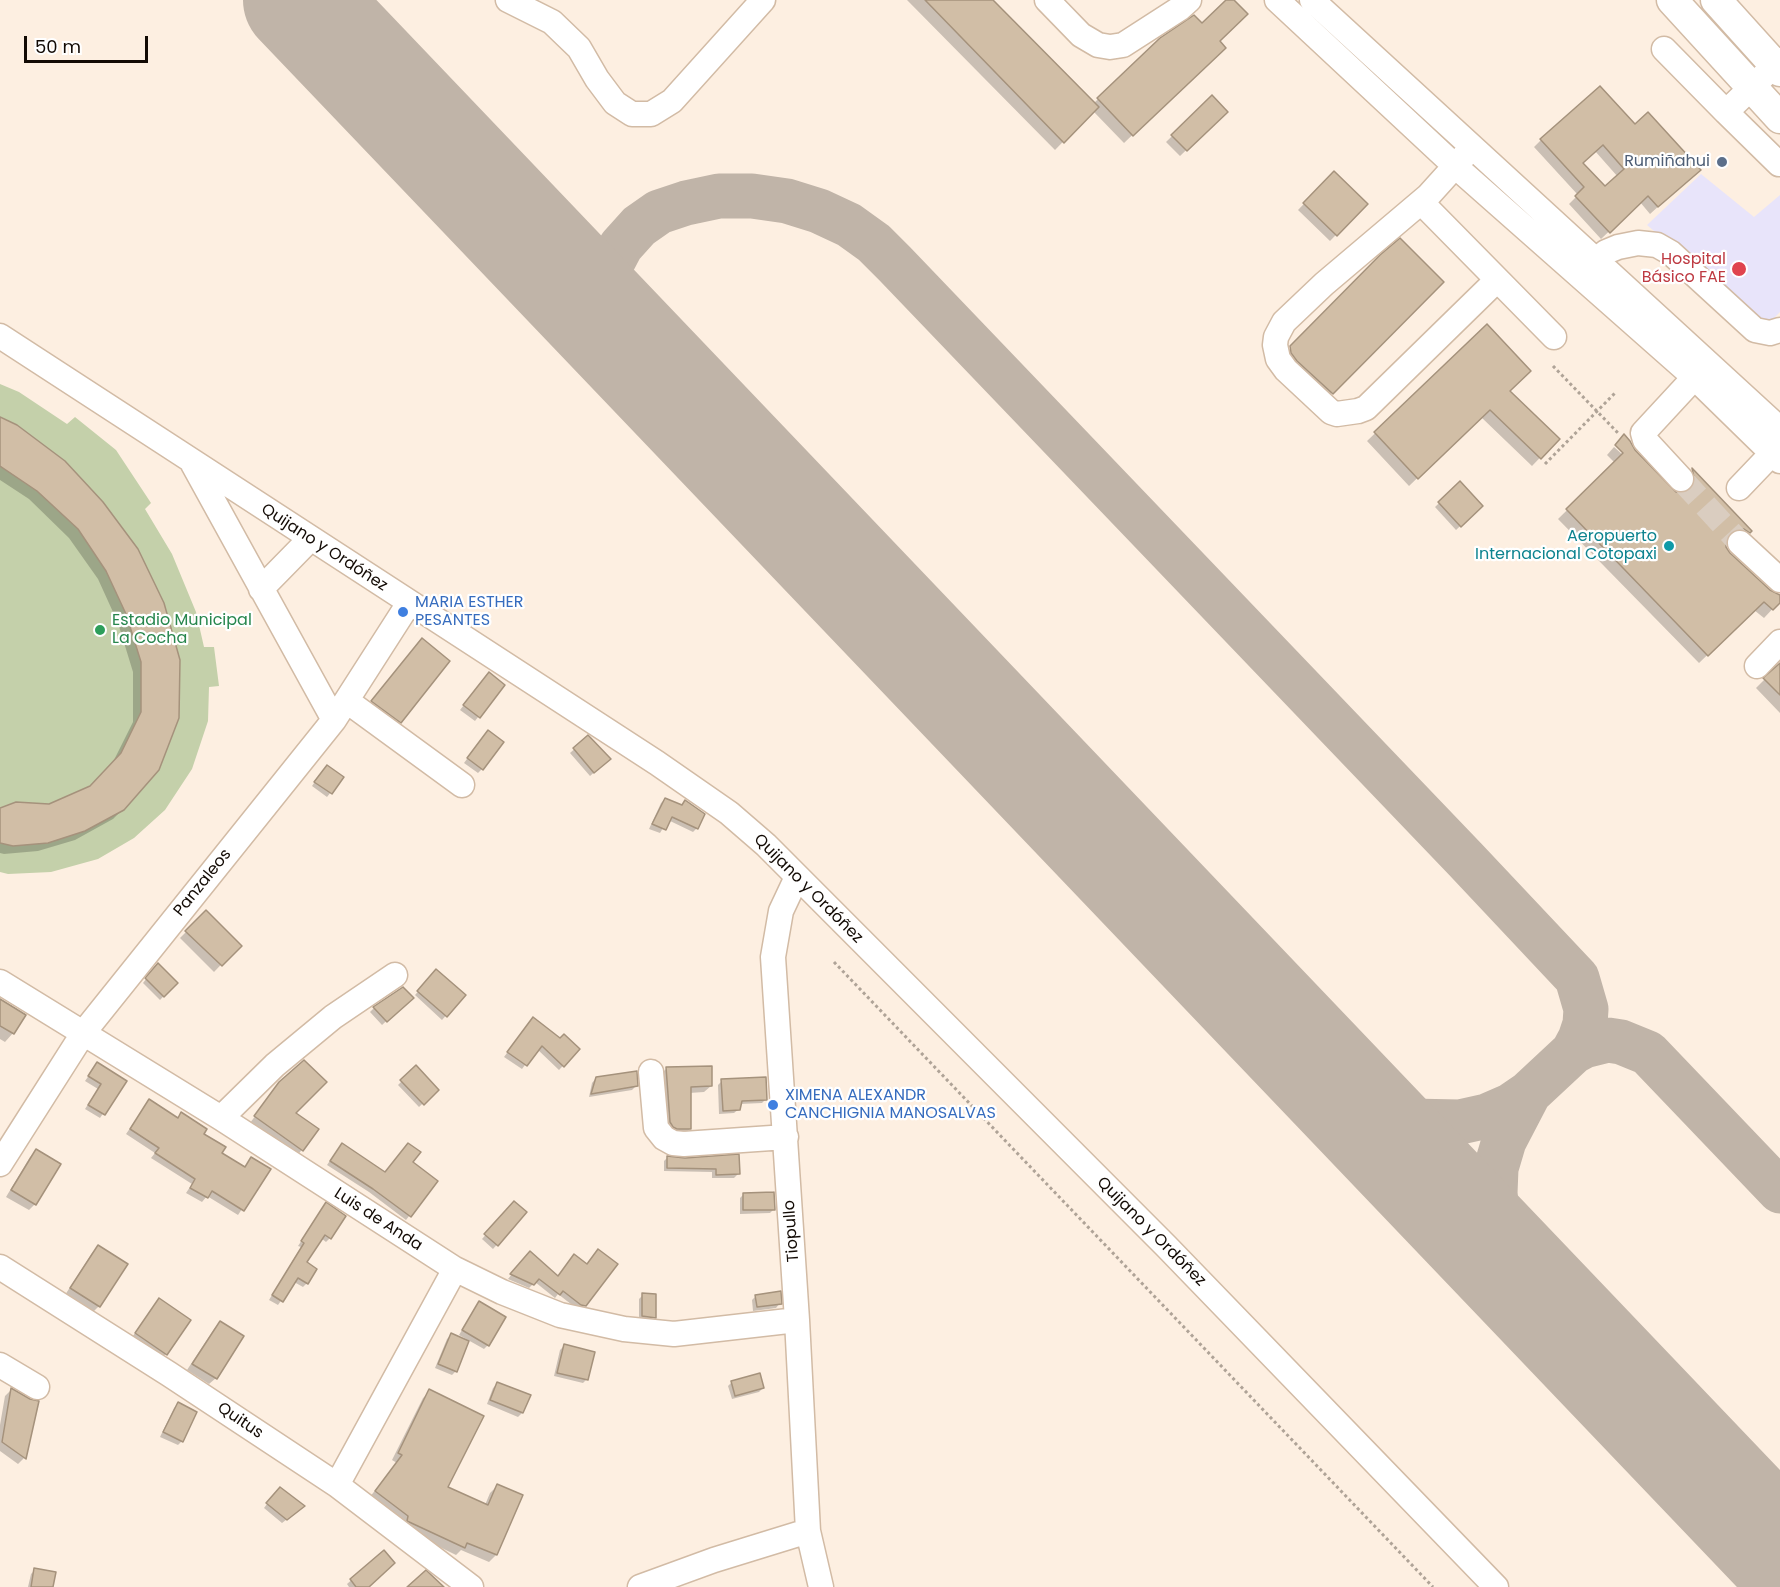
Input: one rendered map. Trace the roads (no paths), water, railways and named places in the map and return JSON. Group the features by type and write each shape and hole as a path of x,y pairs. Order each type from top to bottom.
{"main road":[{"path":"1672,0 1780,118"},
{"path":"1716,0 1778,66"}],"street":[{"path":"508,0 552,21 579,48 597,79 615,103 632,114 651,114 672,101 763,0"},
{"path":"1047,0 1081,35 1098,45 1110,47 1124,45 1189,0"},
{"path":"1277,0 1455,166 1587,267 1701,369 1780,429"},
{"path":"1312,0 1473,146 1587,267"},
{"path":"1664,49 1779,164"},
{"path":"1726,112 1778,66"},
{"path":"1473,146 1421,202 1324,284 1284,322 1276,337 1278,359 1286,370 1331,412 1349,414 1366,408 1497,280"},
{"path":"1421,202 1554,337"},
{"path":"1587,267 1612,249 1628,244 1657,245 1671,253 1755,330 1770,333 1780,330"},
{"name":"Quijano y Ordóñez","path":"0,336 657,763 729,813 766,845 1166,1246 1496,1587"},
{"path":"1701,369 1777,453 1739,488"},
{"path":"1681,479 1646,440 1643,433 1701,369"},
{"path":"192,462 261,589 340,711 462,785"},
{"path":"261,589 310,538"},
{"path":"1740,543 1780,580"},
{"name":"Panzaleos","path":"0,1164 84,1032 340,711 409,603"},
{"path":"1757,666 1780,642"},
{"name":"Tiopullo","path":"797,877 781,911 773,957 786,1137 808,1531 821,1587"},
{"path":"221,1118 275,1065 333,1017 395,975"},
{"name":"Luis de Anda","path":"0,982 221,1118 455,1269 502,1292 560,1315 624,1329 674,1334 797,1320"},
{"path":"651,1072 656,1128 664,1138 673,1143 786,1137"},
{"name":"Quitus","path":"0,1267 169,1374 337,1485 471,1587"},
{"path":"337,1485 455,1269"},
{"path":"0,1365 36,1387"},
{"path":"640,1587 714,1560 808,1531"}],"tunnel":[{"path":"1681,479 1740,543"}],"place":[{"name":"Rumiñahui","path":"1722,162"},
{"name":"Hospital Básico FAE","path":"1739,269"},
{"name":"Aeropuerto Internacional Cotopaxi","path":"1669,546"},
{"name":"MARIA ESTHER PESANTES","path":"403,612"},
{"name":"Estadio Municipal La Cocha","path":"100,630"},
{"name":"XIMENA ALEXANDR CANCHIGNIA MANOSALVAS","path":"773,1105"}]}
